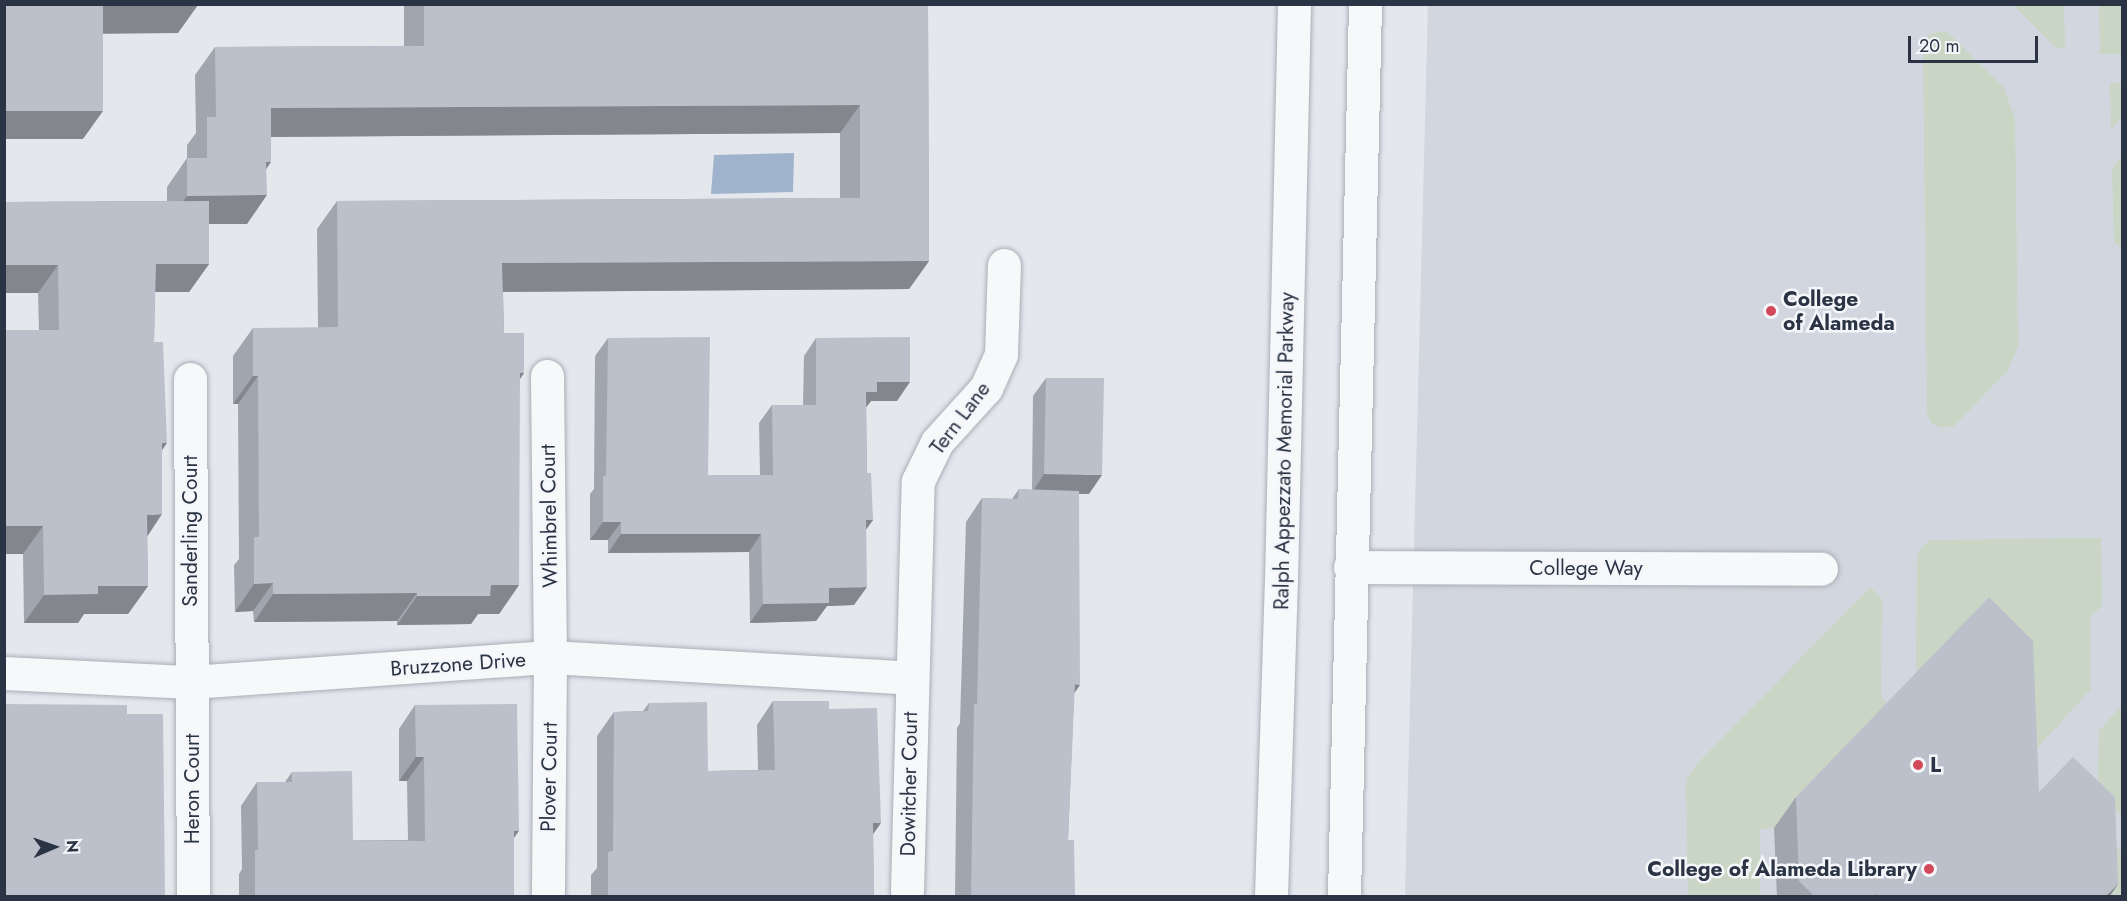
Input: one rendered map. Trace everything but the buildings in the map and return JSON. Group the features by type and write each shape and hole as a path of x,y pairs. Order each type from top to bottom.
{"street":[{"name":"Ralph Appezzato Memorial Parkway","path":"1271,897 1281,592 1294,4"},
{"path":"1344,897 1365,4"},
{"name":"Tern Lane","path":"911,678 918,481 937,442 986,388 1001,354 1004,265"},
{"name":"Whimbrel Court","path":"547,376 550,657"},
{"name":"Sanderling Court","path":"190,379 191,682"},
{"name":"College Way","path":"1350,567 1821,569"},
{"name":"Bruzzone Drive","path":"4,673 191,682 550,657 911,678"},
{"name":"Plover Court","path":"548,897 550,657"},
{"name":"Dowitcher Court","path":"907,891 911,678"},
{"name":"Heron Court","path":"191,682 193,897"}],"shaded area":[{"name":"College of Alameda","path":"1428,5 2122,5 2122,896 1405,896"}],"green space":[{"path":"2013,5 2064,5 2065,48 2057,48"},
{"path":"2099,5 2122,5 2122,54 2100,54"},
{"path":"1947,32 2004,88 2015,119 2018,346 2008,370 1954,426 1942,428 1932,424 1927,413 1923,45 1929,35"},
{"path":"2110,83 2122,83 2122,117 2111,129"},
{"path":"2122,156 2122,248 2114,242 2112,168"},
{"path":"2101,538 2102,605 2091,616 2091,689 2033,753 1916,669 1917,554 1929,540"},
{"path":"1870,587 1882,599 1881,697 1891,706 1774,828 1760,829 1760,896 1688,896 1686,779 1701,760"},
{"path":"2122,705 2122,816 2098,794 2099,731"},
{"path":"2106,836 2122,853 2122,896 2095,896"}],"water":[{"path":"794,153 793,192 711,194 714,155"}],"place":[{"name":"College of Alameda","path":"1771,311"},
{"name":"L","path":"1918,765"},
{"name":"College of Alameda Library","path":"1929,869"}]}
